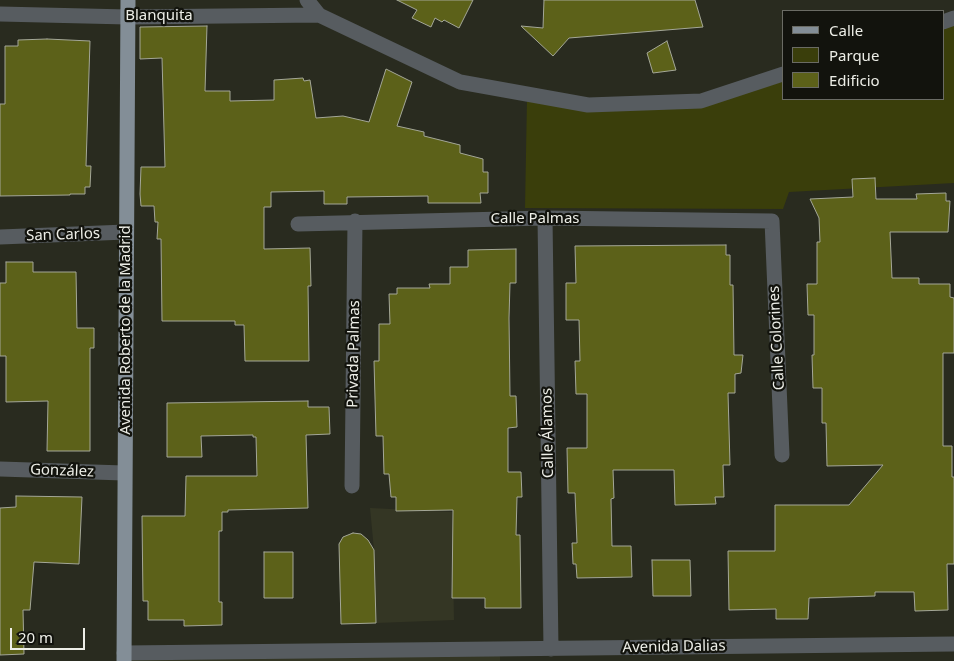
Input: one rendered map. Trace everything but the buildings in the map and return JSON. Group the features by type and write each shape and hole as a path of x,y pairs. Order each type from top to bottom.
{"main road":[{"name":"Avenida Roberto de la Madrid","path":"124,657 128,0"}],"street":[{"path":"307,0 319,15 460,82 588,105 701,101 782,74"},
{"name":"Blanquita","path":"0,14 128,17 319,15"},
{"name":"Calle Palmas","path":"298,224 355,221 545,218 772,220"},
{"name":"Calle Álamos","path":"545,218 551,648"},
{"name":"Calle Colorines","path":"772,220 782,455"},
{"name":"Privada Palmas","path":"352,486 355,221"},
{"name":"San Carlos","path":"0,237 126,232"},
{"name":"González","path":"0,469 124,473"},
{"name":"Avenida Dalias","path":"124,657 551,648 954,644"}],"shaded area":[{"path":"370,508 452,512 454,620 376,623 374,550"},
{"path":"500,651 500,661 119,661 119,657"}],"green space":[{"path":"954,20 954,183 789,192 783,209 525,208 527,99 633,106 782,79 782,100 944,100 944,24"}]}
